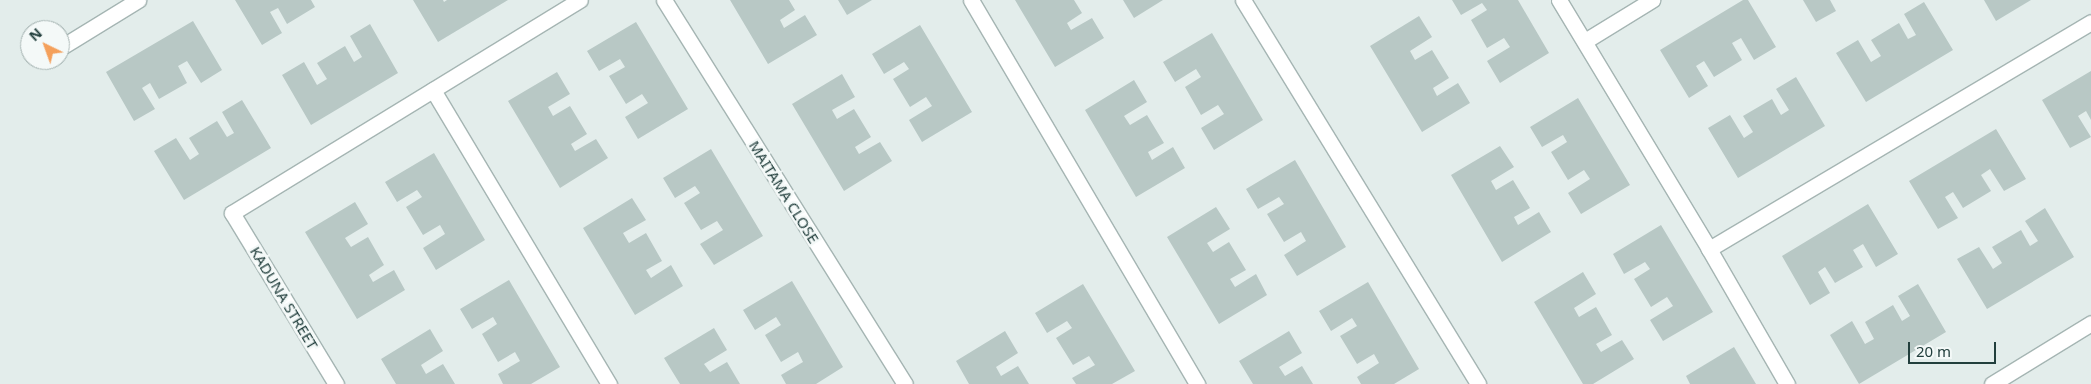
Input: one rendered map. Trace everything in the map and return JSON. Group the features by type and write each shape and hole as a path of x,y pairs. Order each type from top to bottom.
{"street":[{"path":"70,42 138,0"},
{"path":"580,0 432,90 609,384"},
{"name":"MAITAMA CLOSE","path":"664,0 905,384"},
{"path":"971,0 1197,384"},
{"path":"1243,0 1478,384"},
{"path":"1559,0 1709,249 1787,384"},
{"path":"1585,41 1652,0"},
{"path":"1709,249 2091,22"},
{"name":"KADUNA STREET","path":"336,384 232,213 432,90"},
{"path":"1992,384 2091,323"}],"building":[{"path":"235,0 311,0 315,7 287,24 278,8 270,12 282,33 262,45"},
{"path":"413,0 443,0 444,2 447,0 508,0 438,42"},
{"path":"730,0 789,0 795,10 780,20 784,28 805,15 817,35 768,64"},
{"path":"838,0 872,0 847,15"},
{"path":"1015,0 1074,0 1082,13 1067,23 1071,30 1092,18 1104,38 1055,67"},
{"path":"1123,0 1163,0 1134,18"},
{"path":"1452,0 1518,0 1549,53 1500,83 1487,61 1510,47 1504,38 1487,48 1471,20 1487,10 1482,3 1461,15"},
{"path":"1743,0 1748,0 1776,47 1754,60 1741,38 1732,43 1742,60 1714,77 1704,61 1696,66 1708,86 1689,98 1660,50"},
{"path":"1803,0 1830,0 1836,11 1816,22"},
{"path":"1984,0 2031,0 1996,21"},
{"path":"1924,2 1953,50 1866,102 1836,53 1858,40 1871,62 1881,56 1871,40 1899,23 1908,39 1916,35 1904,14"},
{"path":"1419,16 1432,37 1410,51 1415,60 1432,50 1449,78 1433,88 1437,96 1458,83 1470,103 1422,132 1370,46"},
{"path":"193,21 222,70 201,83 187,61 178,66 187,83 159,99 150,83 142,88 155,109 134,121 106,72"},
{"path":"636,22 688,109 638,139 625,117 648,103 642,94 626,104 609,76 625,67 620,59 599,71 587,51"},
{"path":"370,24 398,73 311,125 282,75 304,62 317,85 327,79 317,63 345,46 354,62 362,57 350,36"},
{"path":"920,25 972,112 922,142 909,120 932,106 926,97 910,107 893,79 909,69 904,62 884,74 872,54"},
{"path":"1212,33 1263,120 1214,150 1201,128 1224,114 1218,105 1201,115 1185,87 1201,77 1196,69 1175,82 1163,62"},
{"path":"2091,71 2091,120 2086,111 2078,116 2091,137 2070,148 2042,100"},
{"path":"557,72 570,94 548,107 553,116 570,106 587,134 571,144 575,151 596,139 608,158 560,188 508,101"},
{"path":"842,74 855,97 832,110 837,119 854,109 871,137 855,147 859,154 880,142 892,161 844,191 792,104"},
{"path":"1796,77 1825,126 1738,178 1708,128 1730,115 1744,138 1753,132 1743,116 1772,99 1781,115 1789,110 1776,89"},
{"path":"1134,80 1147,102 1124,116 1130,125 1147,115 1164,143 1148,152 1152,160 1173,147 1185,168 1136,197 1085,110"},
{"path":"1578,98 1630,185 1581,214 1568,193 1590,179 1584,170 1568,180 1551,152 1567,142 1563,135 1542,147 1530,127"},
{"path":"242,100 271,148 184,200 154,151 176,138 190,160 199,154 189,138 217,121 227,137 234,133 222,112"},
{"path":"1996,129 2026,179 2004,191 1990,169 1981,175 1991,191 1963,208 1953,192 1945,197 1958,218 1938,229 1909,181"},
{"path":"1500,146 1514,167 1491,181 1496,190 1513,180 1530,208 1514,217 1518,225 1539,212 1551,232 1502,262 1451,175"},
{"path":"711,149 763,236 714,265 700,244 723,230 717,221 701,230 684,203 700,193 695,186 675,198 663,178"},
{"path":"434,153 485,240 436,270 423,248 445,234 440,225 423,235 406,207 422,197 417,190 397,202 385,182"},
{"path":"1295,160 1346,247 1297,276 1284,255 1306,241 1301,232 1284,242 1267,214 1284,204 1279,197 1258,209 1246,189"},
{"path":"632,198 646,220 623,233 629,243 646,233 662,261 646,270 651,278 671,265 683,286 635,315 583,228"},
{"path":"355,202 368,224 345,238 351,247 368,237 384,265 369,275 373,282 394,270 405,290 357,319 305,232"},
{"path":"1868,204 1898,254 1876,267 1863,244 1853,250 1863,267 1835,283 1825,267 1818,272 1830,293 1810,305 1782,256"},
{"path":"1216,207 1230,229 1207,243 1213,252 1229,242 1246,270 1230,279 1235,287 1256,274 1267,295 1219,324 1167,237"},
{"path":"2045,208 2074,257 1987,309 1957,259 1979,247 1993,269 2002,263 1992,247 2021,230 2030,246 2038,241 2025,221"},
{"path":"1661,225 1713,312 1663,341 1650,320 1673,306 1667,297 1651,307 1634,279 1650,269 1645,262 1624,274 1613,254"},
{"path":"1583,272 1596,294 1574,308 1579,317 1596,307 1612,335 1596,344 1601,352 1622,340 1634,359 1593,384 1583,384 1534,302"},
{"path":"509,280 560,367 531,384 503,384 498,374 520,361 515,352 498,362 482,334 497,324 493,317 472,329 460,309"},
{"path":"792,281 843,367 816,384 786,384 781,375 803,362 798,352 781,362 765,335 781,325 776,317 755,330 743,310"},
{"path":"1368,282 1419,369 1394,384 1361,384 1357,377 1379,363 1374,354 1357,364 1340,336 1357,326 1352,318 1331,331 1319,311"},
{"path":"1083,284 1135,371 1112,384 1076,384 1072,378 1095,365 1089,356 1073,365 1056,338 1072,328 1067,321 1047,333 1035,313"},
{"path":"1918,284 1946,332 1859,384 1830,335 1852,321 1865,344 1874,339 1865,322 1893,305 1902,321 1910,316 1898,296"},
{"path":"714,328 727,350 704,364 710,372 727,362 740,384 680,384 664,358"},
{"path":"430,329 443,351 421,365 426,374 443,364 455,384 396,384 381,359"},
{"path":"1005,331 1018,353 996,367 1001,376 1018,366 1029,384 969,384 956,361"},
{"path":"1289,331 1302,353 1279,367 1285,376 1302,366 1313,384 1253,384 1239,361"},
{"path":"1734,347 1756,384 1690,384 1686,376"}]}
